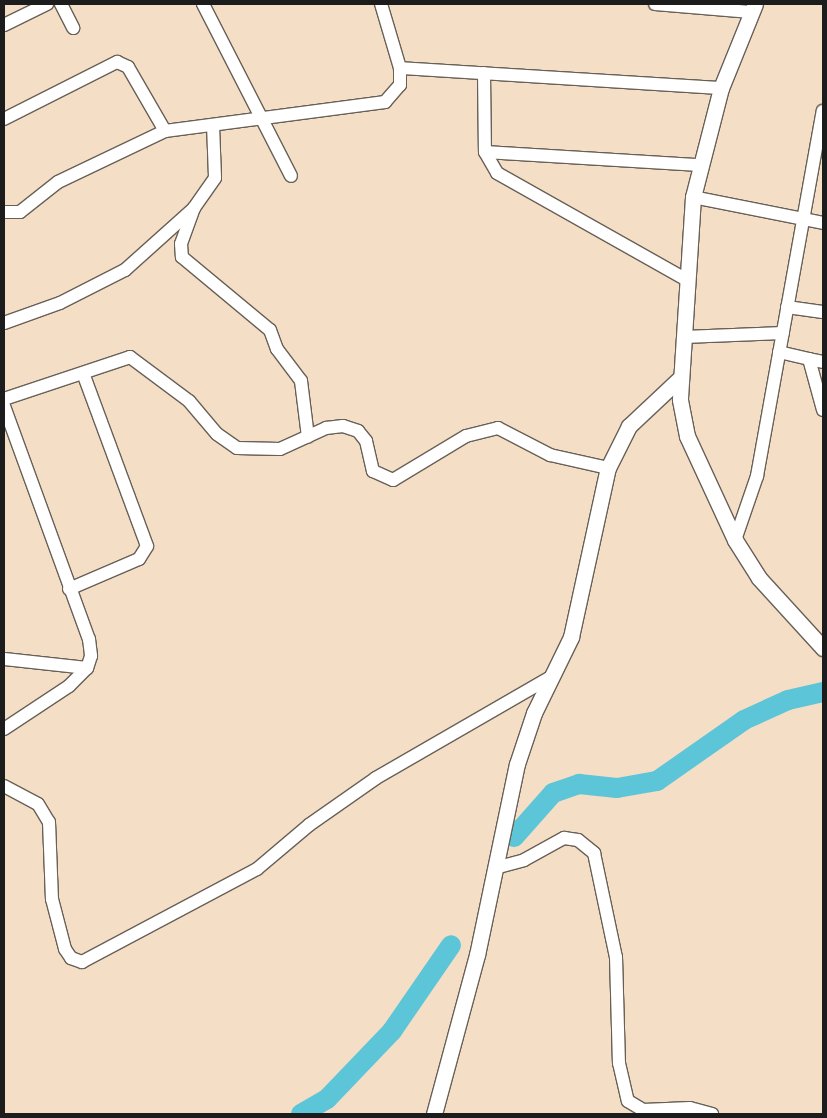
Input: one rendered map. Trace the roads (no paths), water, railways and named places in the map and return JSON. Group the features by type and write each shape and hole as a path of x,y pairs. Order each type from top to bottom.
{"street":[{"path":"4,25 47,4"},
{"path":"61,4 73,28"},
{"path":"203,4 265,119 291,176"},
{"path":"4,212 20,212 58,182 165,131 385,102 400,85 400,68 381,4"},
{"path":"655,4 753,8 721,88 693,197 685,279 684,337 679,379 687,436 735,540 759,578 823,648"},
{"path":"4,118 117,62 128,68 165,131"},
{"path":"400,68 721,88"},
{"path":"484,74 485,152 505,179 685,279"},
{"path":"735,540 757,476 802,220 821,138 823,112"},
{"path":"4,323 60,303 125,270 194,208 215,178 212,124"},
{"path":"485,152 700,165"},
{"path":"693,197 823,223"},
{"path":"194,208 181,244 182,257 270,330 278,349 301,381 308,437"},
{"path":"787,307 823,312"},
{"path":"684,337 783,333"},
{"path":"779,352 823,362"},
{"path":"4,398 130,357 189,401 217,434 237,448 280,448 333,426 352,428 366,441 374,471 393,480 466,436 498,428 550,455 608,468"},
{"path":"809,358 823,410"},
{"path":"69,588 139,559 147,546 83,373"},
{"path":"434,1114 496,868 524,737 571,637 608,468 629,426 679,379"},
{"path":"4,406 89,639 87,668 69,686 4,729"},
{"path":"4,659 87,668"},
{"path":"4,786 38,804 49,822 52,899 66,949 71,958 82,962 257,869 309,825 376,778 553,676"},
{"path":"496,868 524,860 564,838 578,840 594,853 616,957 619,1063 628,1101 643,1110 690,1108 712,1114"}],"waterway":[{"path":"514,837 553,793 579,784 617,788 657,781 744,720 788,700 823,692"},
{"path":"301,1114 327,1099 392,1031 451,945"}]}
